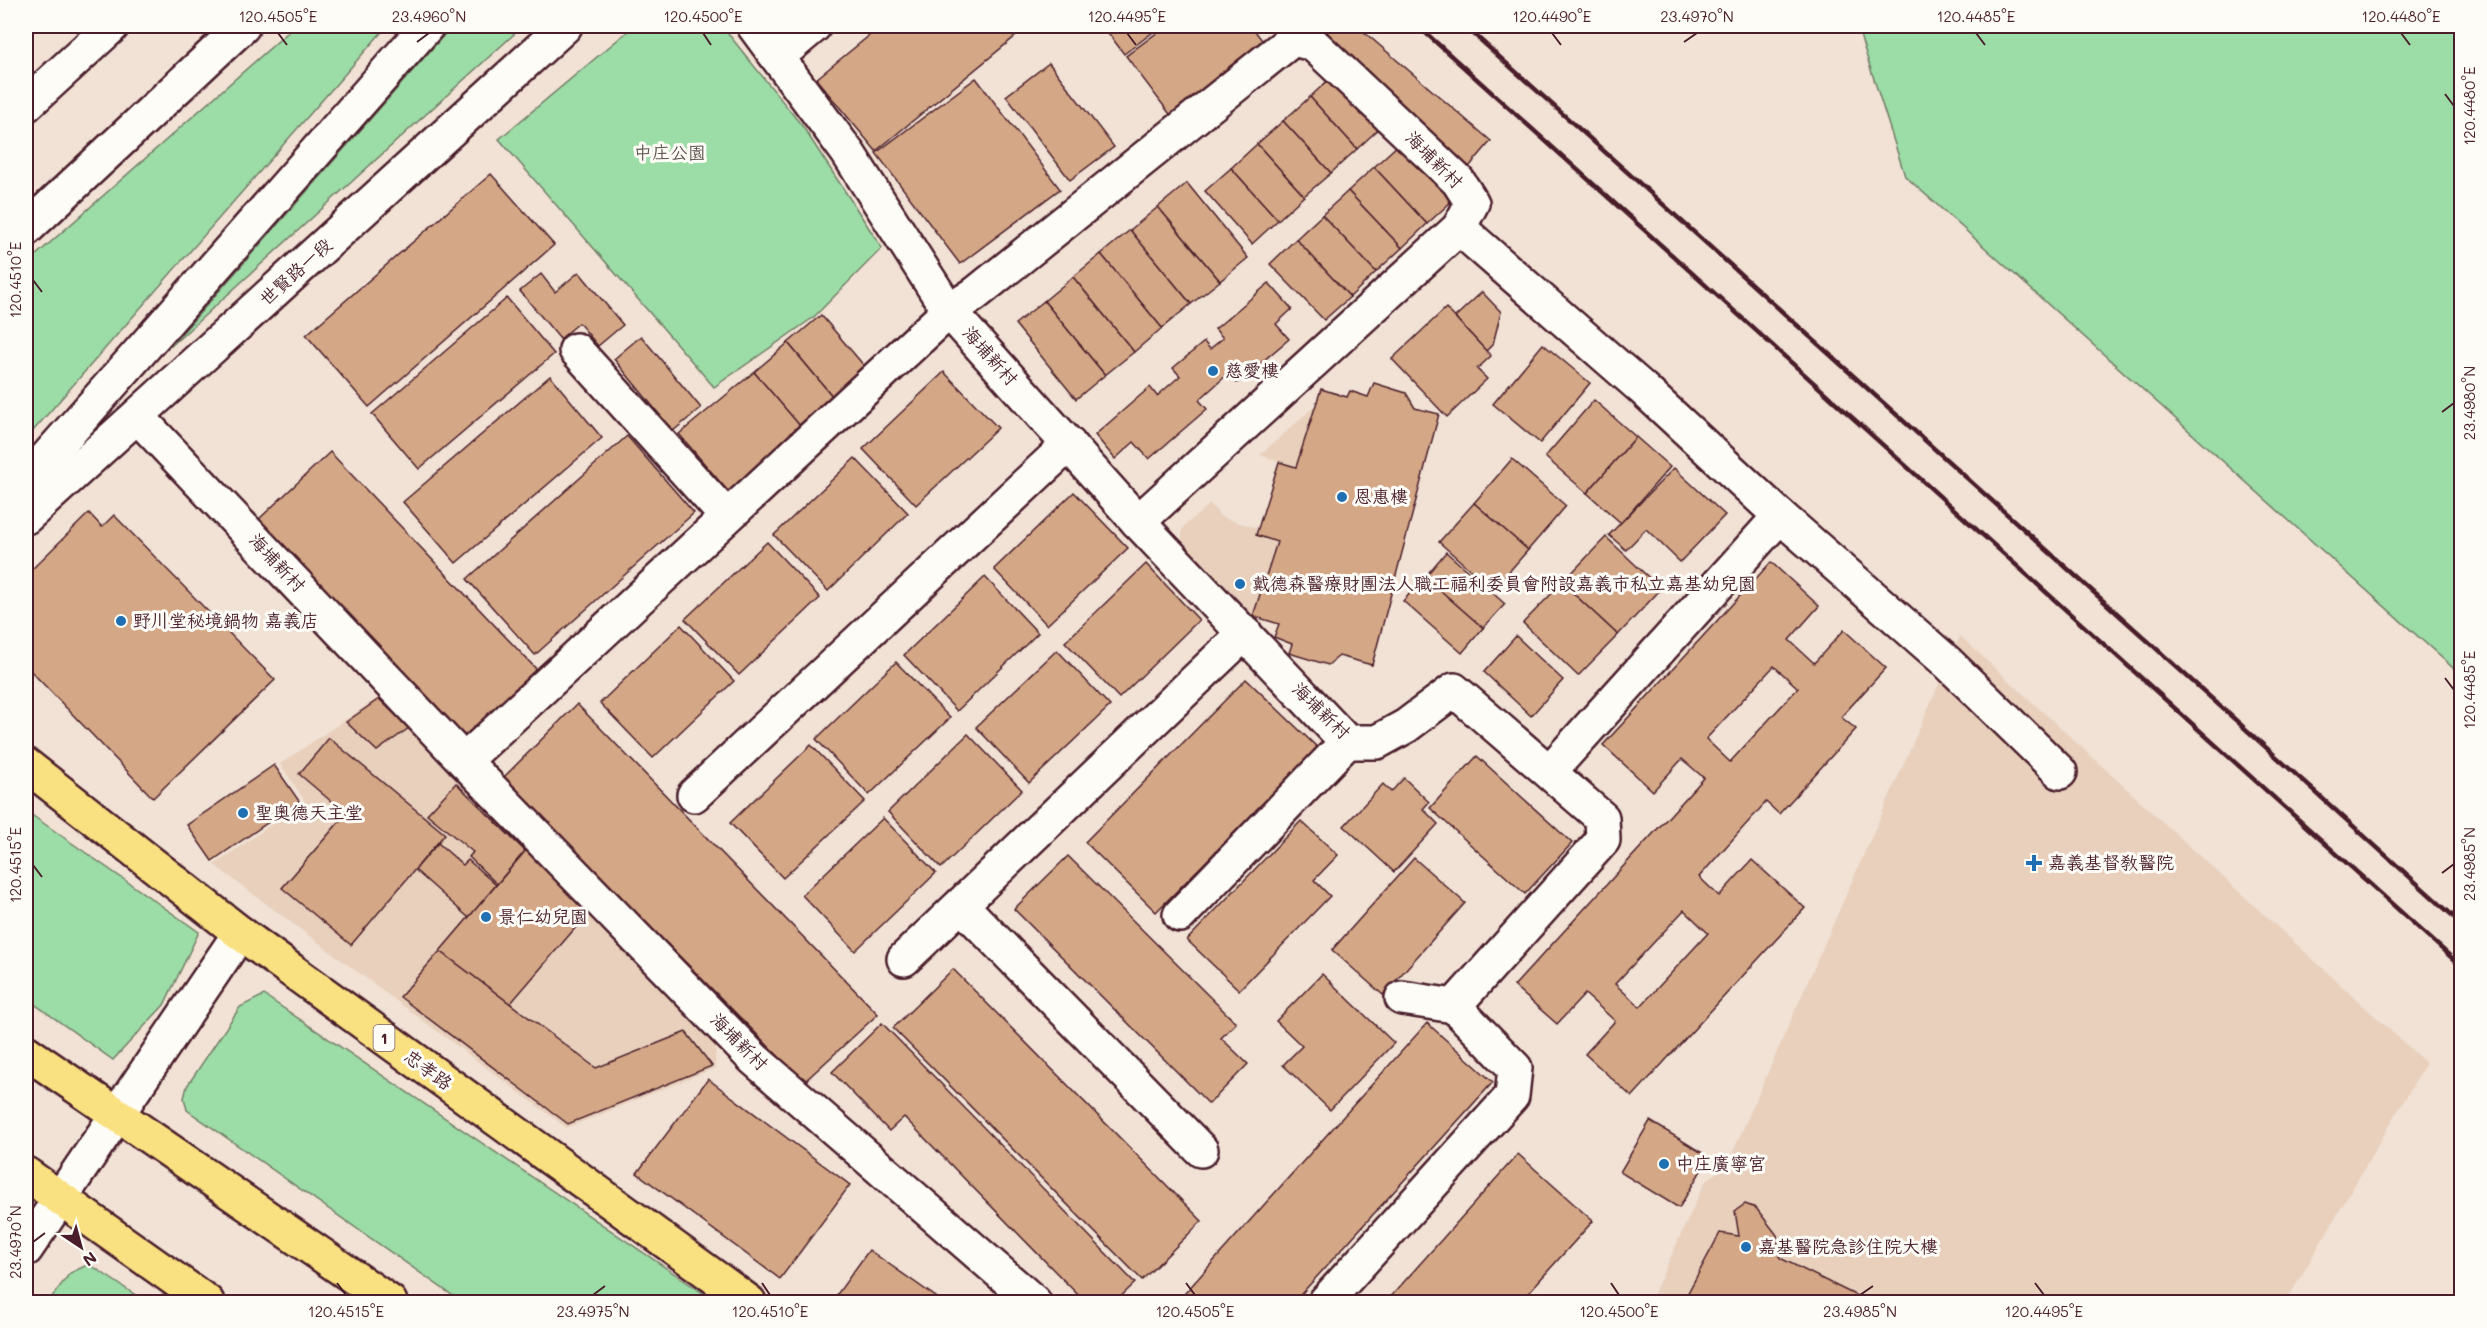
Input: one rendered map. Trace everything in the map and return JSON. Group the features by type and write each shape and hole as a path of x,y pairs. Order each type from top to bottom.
{"main road":[{"name":"忠孝路","path":"26,765 240,933 749,1302"},
{"path":"26,1052 390,1302"},
{"path":"26,1174 207,1302"}],"street":[{"path":"26,105 112,26"},
{"path":"26,229 243,26"},
{"path":"26,481 427,26"},
{"name":"世賢路一段","path":"26,517 566,26"},
{"name":"海埔新村","path":"754,26 848,153 949,311 1138,522 1347,742 1377,742 1406,726 1454,690 1602,818 1603,840 1454,1006"},
{"path":"778,56 814,26"},
{"name":"海埔新村","path":"464,761 949,311 975,294 1293,39 1313,44 1458,181 1472,203 1459,228"},
{"path":"1138,522 1459,228 1642,387 1780,516 1948,663 2060,772"},
{"path":"576,350 726,516"},
{"name":"海埔新村","path":"138,417 464,761 754,1059 1034,1302"},
{"path":"694,795 1069,444"},
{"path":"1550,771 1780,516"},
{"path":"904,959 1245,633"},
{"path":"1180,915 1347,742"},
{"path":"961,905 1201,1150"},
{"path":"26,1249 240,933"},
{"path":"1325,1302 1512,1096 1515,1068 1454,1006 1402,998"}],"shaded area":[{"path":"1316,405 1296,467 1260,455"},
{"name":"戴德森醫療財團法人職工福利委員會附設嘉義市私立嘉基幼兒園","path":"1210,504 1221,517 1257,528 1256,535 1277,542 1253,616 1182,552 1182,528"},
{"name":"嘉義基督教醫院","path":"1960,636 2426,1063 2286,1302 1650,1302 1705,1182 1728,1163"},
{"name":"景仁幼兒園","path":"379,697 527,843 716,1039 715,1068 567,1128 214,865 305,801 280,764","holes":["329,738 438,843 351,945 282,888 346,814 299,774"]}],"green space":[{"path":"295,26 387,26 26,439 26,264"},
{"path":"452,26 523,26 170,347"},
{"name":"中庄公園","path":"634,26 722,26 803,127 882,248 814,317 714,387 499,139"},
{"path":"1857,26 2461,26 2461,675 1905,176"},
{"path":"26,811 199,932 164,1005 113,1060 26,998"},
{"path":"264,995 715,1302 462,1302 187,1110 184,1098 187,1086 240,1007"},
{"path":"89,1264 146,1302 48,1302 70,1273"}],"building":[{"path":"881,26 1028,26 876,151 816,79"},
{"path":"1103,26 1161,26 1124,54"},
{"path":"1166,26 1251,26 1266,45 1172,117 1126,56"},
{"path":"1333,26 1357,26 1491,141 1469,167 1320,39"},
{"path":"1049,63 1114,147 1070,180 1006,96"},
{"path":"1336,73 1383,125 1357,149 1310,97"},
{"path":"976,78 1060,189 960,264 876,153"},
{"path":"1310,97 1357,149 1331,173 1283,121"},
{"path":"1283,121 1331,173 1304,196 1257,144"},
{"path":"1400,143 1453,200 1427,224 1374,167"},
{"path":"1257,144 1304,196 1278,220 1231,168"},
{"path":"1374,167 1427,224 1402,248 1348,191"},
{"path":"1231,168 1278,220 1252,244 1205,191"},
{"path":"491,174 554,245 369,407 306,335"},
{"path":"1187,183 1248,258 1220,281 1158,207"},
{"path":"1348,191 1402,248 1376,272 1322,215"},
{"path":"1158,207 1220,281 1191,304 1130,230"},
{"path":"1322,215 1376,272 1350,297 1296,239"},
{"path":"1130,230 1191,304 1162,328 1101,254"},
{"path":"1296,239 1350,297 1324,320 1270,264"},
{"path":"1101,254 1162,328 1134,352 1073,277"},
{"path":"579,272 623,325 598,346 579,323 560,339 520,291 541,274 555,292"},
{"path":"1073,277 1134,352 1105,375 1044,301"},
{"name":"慈愛樓","path":"1269,283 1292,309 1276,324 1289,339 1237,383 1229,373 1199,400 1207,409 1149,459 1134,442 1115,459 1095,435 1150,387 1157,396 1180,376 1173,368 1204,342 1210,349 1223,338 1215,329"},
{"path":"1482,292 1501,312 1493,344 1486,351 1455,317"},
{"path":"507,298 554,354 419,469 372,414"},
{"path":"1044,301 1105,375 1076,399 1015,324"},
{"path":"1446,308 1491,356 1477,369 1487,379 1447,417 1392,359"},
{"path":"821,315 866,368 833,397 788,343"},
{"path":"641,336 701,408 673,431 614,359"},
{"path":"788,343 833,397 799,425 754,372"},
{"path":"1543,344 1590,383 1540,443 1493,404"},
{"path":"754,372 807,434 732,496 679,434"},
{"path":"944,372 998,428 916,505 863,449"},
{"path":"550,376 602,438 456,563 403,502"},
{"name":"恩惠樓","path":"1374,383 1406,393 1415,408 1439,414 1372,665 1339,656 1328,665 1289,653 1292,644 1274,637 1279,624 1253,616 1277,542 1256,535 1279,462 1296,467 1321,389 1347,397 1350,391 1368,397"},
{"path":"1594,400 1636,437 1587,493 1545,457"},
{"path":"627,436 694,513 535,655 467,579"},
{"path":"1636,437 1670,467 1621,523 1587,493"},
{"path":"330,452 540,673 468,740 258,520"},
{"path":"855,458 908,513 828,591 774,535"},
{"path":"1512,459 1566,506 1528,550 1474,503"},
{"path":"1674,468 1725,515 1680,562 1646,529 1626,550 1609,535"},
{"path":"1074,492 1128,548 1047,625 994,569"},
{"path":"1474,503 1528,550 1493,590 1439,542"},
{"name":"野川堂秘境鍋物 嘉義店","path":"89,513 102,527 114,515 275,680 153,798 26,666 26,575"},
{"path":"1606,537 1661,589 1618,635 1562,583"},
{"path":"767,542 820,598 739,675 685,619"},
{"path":"1446,552 1505,604 1483,628 1425,577"},
{"path":"1771,562 1819,606 1789,640 1814,663 1844,630 1886,668 1841,717 1856,729 1779,814 1766,802 1699,877 1719,896 1752,860 1805,908 1632,1097 1585,1054 1615,1021 1585,994 1557,1024 1514,986 1704,778 1682,759 1653,791 1603,745","holes":["1774,666 1798,688 1730,762 1706,739","1684,910 1708,933 1640,1007 1615,984"]},
{"path":"1146,564 1199,620 1119,698 1065,642"},
{"path":"985,577 1038,633 957,711 904,655"},
{"path":"1425,577 1483,628 1462,653 1403,601"},
{"path":"1562,583 1618,635 1578,676 1523,623"},
{"path":"681,625 734,681 653,758 600,703"},
{"path":"1516,636 1563,680 1531,716 1484,672"},
{"path":"1057,650 1110,706 1029,783 976,727"},
{"path":"896,662 950,718 869,795 816,739"},
{"path":"1246,679 1318,748 1156,912 1085,842"},
{"path":"379,699 409,728 377,751 346,722"},
{"path":"577,704 878,1014 804,1082 503,778"},
{"path":"968,734 1022,790 941,868 888,812"},
{"path":"329,738 445,834 351,945 282,888 346,814 299,774"},
{"path":"811,745 865,801 783,878 730,823"},
{"path":"1477,756 1572,843 1525,894 1430,808"},
{"name":"聖奧德天主堂","path":"274,765 299,801 212,861 187,825"},
{"path":"1404,778 1429,802 1423,809 1438,824 1394,872 1344,826 1383,784 1391,792"},
{"path":"456,783 525,851 497,884 469,857 473,852 427,814"},
{"path":"883,818 936,873 855,951 802,895"},
{"path":"1301,821 1338,855 1314,880 1330,896 1239,990 1187,940"},
{"path":"438,843 463,865 468,860 496,885 469,918 415,870"},
{"path":"527,849 589,912 510,1004 440,951"},
{"path":"1068,856 1236,1023 1221,1038 1248,1064 1209,1104 1014,909"},
{"path":"1414,858 1465,903 1383,995 1332,950"},
{"path":"440,951 596,1068 686,1032 712,1066 568,1124 400,997"},
{"path":"953,969 1202,1221 1142,1280 893,1028"},
{"path":"1322,974 1394,1043 1330,1110 1283,1065 1302,1046 1276,1021"},
{"path":"882,1023 1135,1283 1115,1302 1085,1302 904,1117 889,1131 832,1072"},
{"path":"1427,1023 1493,1082 1294,1302 1177,1302"},
{"path":"708,1079 850,1185 780,1279 637,1173"},
{"path":"1650,1121 1709,1157 1679,1208 1620,1172"},
{"path":"1518,1154 1593,1221 1520,1302 1386,1302"},
{"name":"嘉基醫院急診住院大樓","path":"1745,1204 1756,1208 1777,1235 1780,1258 1869,1302 1683,1302 1720,1233 1739,1236 1735,1211"},
{"path":"869,1250 943,1302 836,1302 833,1300"}],"railway":[{"path":"1418,26 2462,967"},
{"path":"1465,26 2462,924"}],"place":[{"name":"慈愛樓","path":"1213,371"},
{"name":"恩惠樓","path":"1342,497"},
{"name":"戴德森醫療財團法人職工福利委員會附設嘉義市私立嘉基幼兒園","path":"1240,584"},
{"name":"野川堂秘境鍋物 嘉義店","path":"121,621"},
{"name":"聖奧德天主堂","path":"243,813"},
{"name":"嘉義基督教醫院","path":"2034,863"},
{"name":"景仁幼兒園","path":"486,917"},
{"name":"中庄廣寧宮","path":"1664,1164"},
{"name":"嘉基醫院急診住院大樓","path":"1746,1247"}]}
